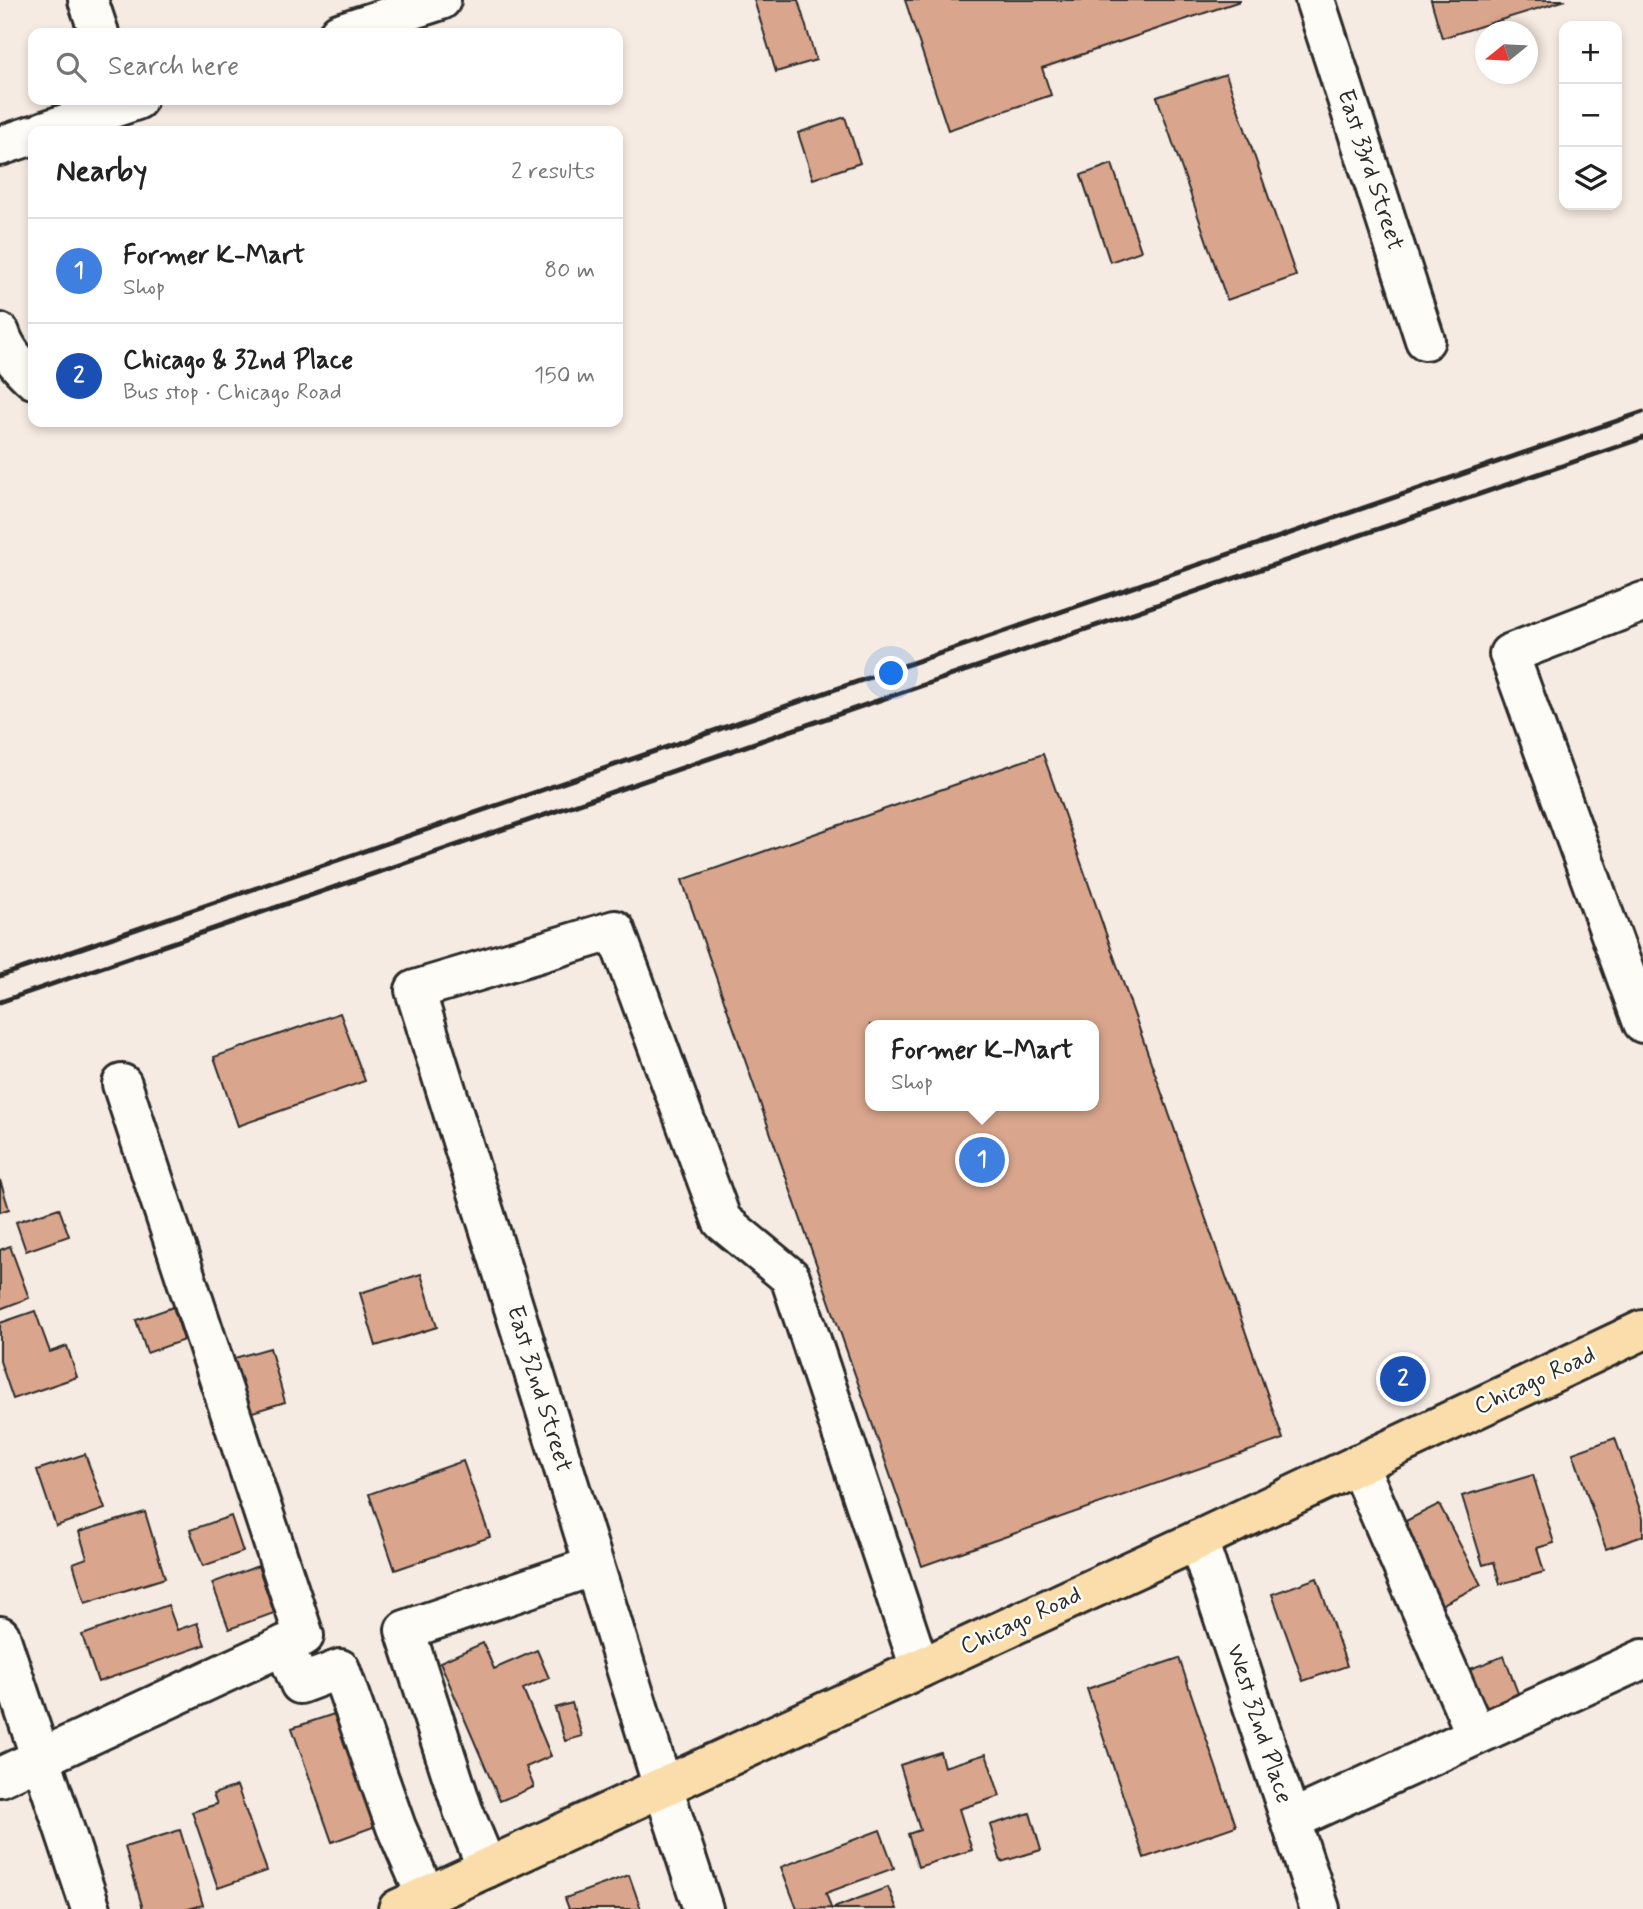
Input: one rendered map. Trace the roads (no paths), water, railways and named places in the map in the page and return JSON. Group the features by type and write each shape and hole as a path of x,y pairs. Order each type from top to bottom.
{"main road":[{"name":"Chicago Road","path":"412,1903 1643,1330"}],"street":[{"path":"88,0 97,28"},
{"path":"354,28 441,0"},
{"name":"East 33rd Street","path":"1315,0 1424,340"},
{"path":"61,126 118,109"},
{"path":"0,146 28,137"},
{"path":"0,333 2,341 17,363 28,374"},
{"path":"1643,602 1509,654 1643,1023"},
{"name":"East 32nd Street","path":"703,1909 415,990 615,930 722,1221 790,1277 920,1668"},
{"path":"0,1777 303,1636 122,1084"},
{"path":"1359,1464 1476,1735"},
{"name":"West 32nd Place","path":"1198,1539 1320,1909"},
{"path":"487,1868 463,1810 405,1630 594,1566"},
{"path":"0,1636 91,1909"},
{"path":"284,1645 300,1684 340,1669 396,1826 412,1903"},
{"path":"1291,1820 1643,1659"}],"railway":[{"path":"0,976 1643,412"},
{"path":"0,1002 1643,438"}],"place":[{"name":"Former K-Mart","path":"982,1160"},
{"name":"Chicago & 32nd Place","path":"1403,1379"}]}
